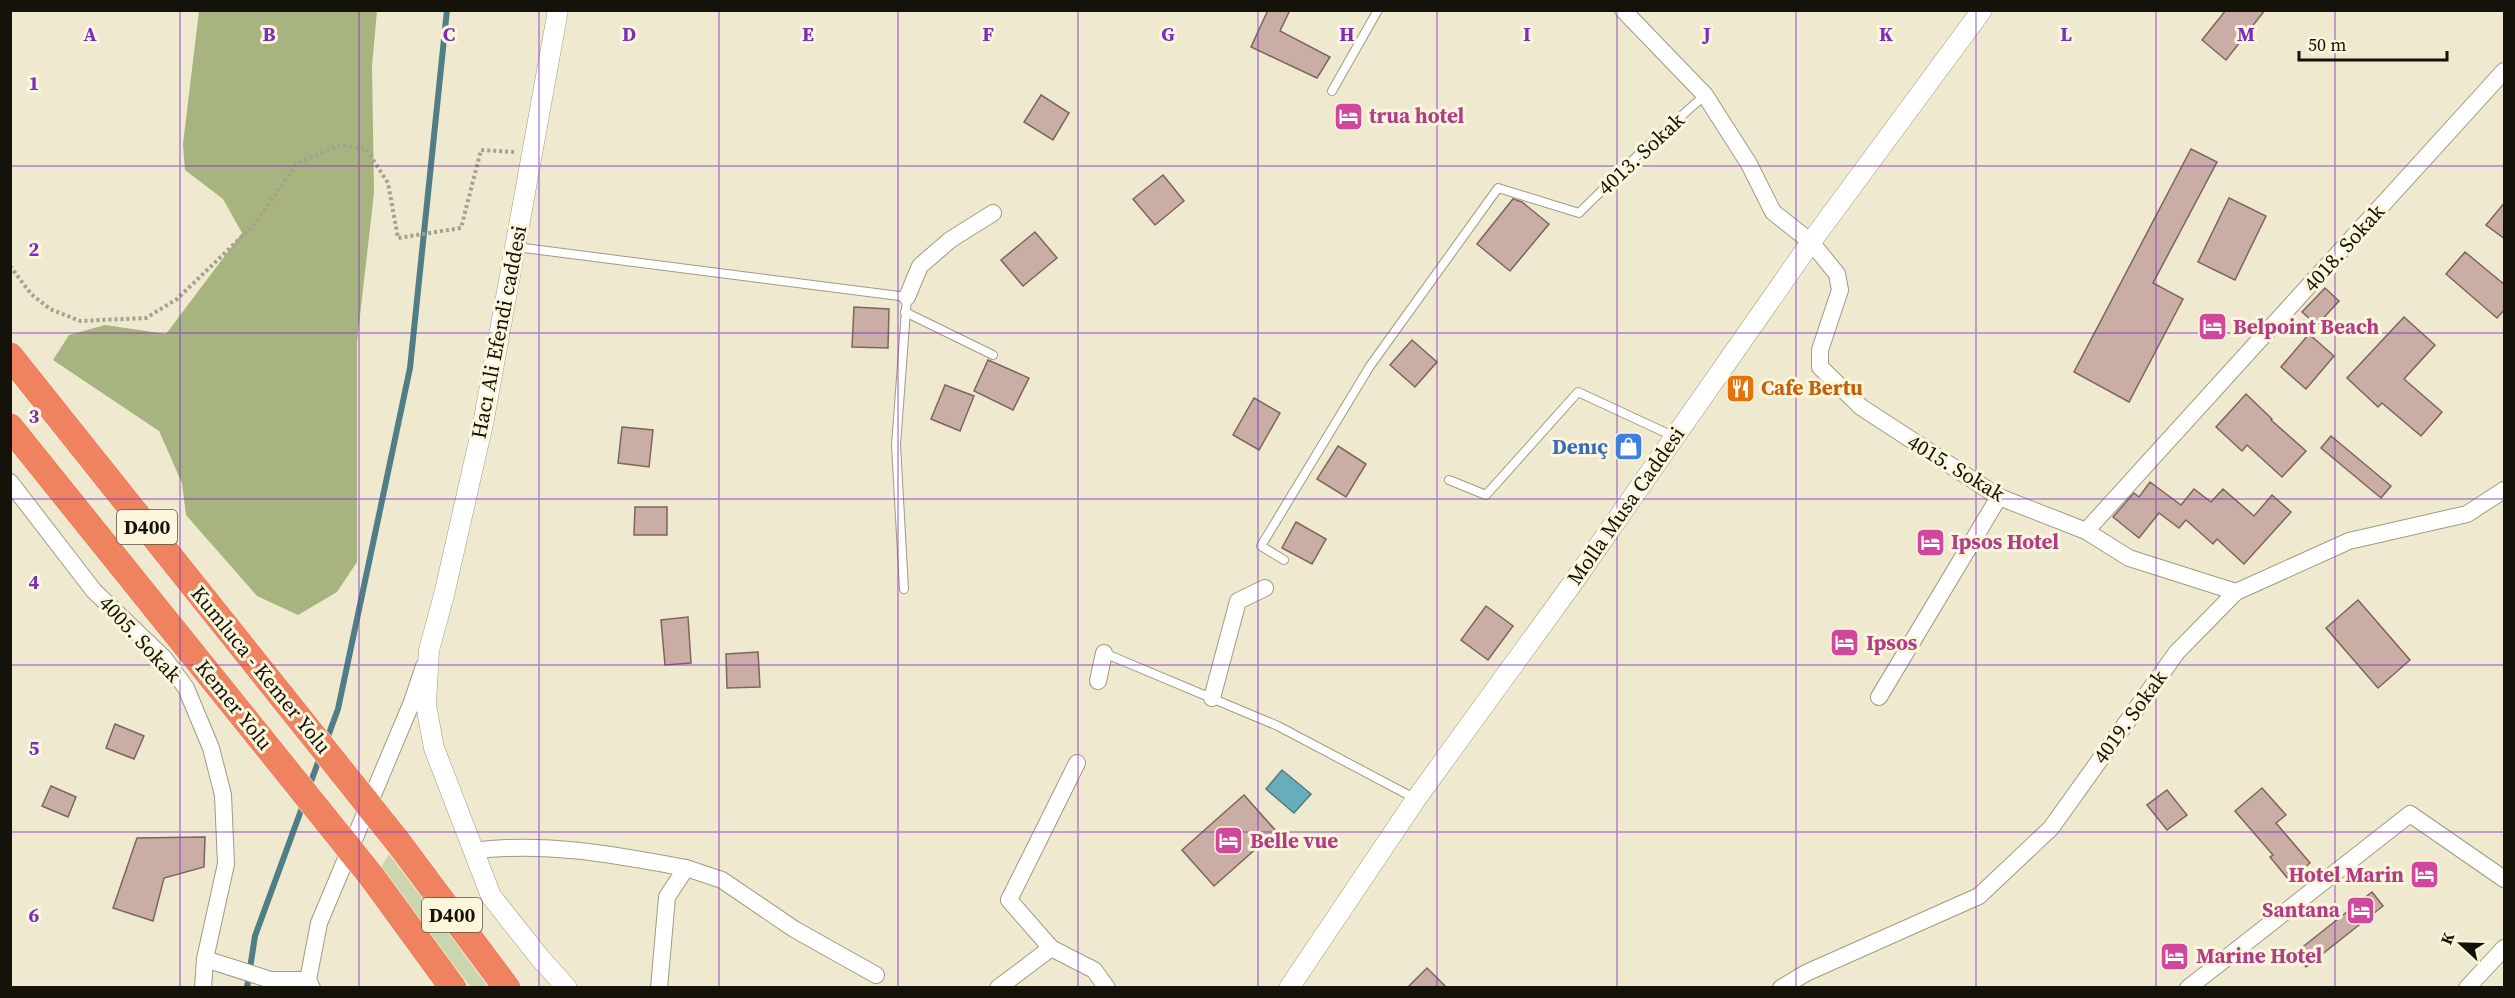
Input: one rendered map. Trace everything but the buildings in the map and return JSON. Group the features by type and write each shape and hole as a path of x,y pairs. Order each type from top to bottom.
{"highway":[{"name":"Kumluca - Kemer Yolu","path":"10,356 398,842 507,987"},
{"name":"Kemer Yolu","path":"10,427 173,649 261,739 372,877 453,987"}],"street":[{"name":"Hacı Ali Efendi caddesi","path":"558,10 484,419 444,595 429,650 426,705 434,748 491,896 540,958 567,987"},
{"path":"1623,10 1705,95 1749,164 1773,212 1812,242"},
{"name":"Molla Musa Caddesi","path":"1289,987 1416,799 1572,585 1971,19 1982,10"},
{"name":"4018. Sokak","path":"2085,531 2505,72"},
{"path":"906,305 920,266 950,240 993,213"},
{"name":"4015. Sokak","path":"1812,242 1837,274 1840,290 1820,350 1820,367 1860,407 1959,473 2000,497 2085,531 2129,558 2236,592"},
{"name":"4005. Sokak","path":"10,482 94,591 173,649 186,688 211,748 223,795 226,864 205,959"},
{"name":"4019. Sokak","path":"1781,987 1806,973 1979,896 2051,828 2177,652 2236,592 2349,541 2467,514 2505,490"},
{"path":"1880,697 2000,497"},
{"path":"1212,698 1238,601 1265,588"},
{"path":"205,959 271,980 310,984 319,923 412,702 429,650"},
{"path":"1098,681 1104,653"},
{"path":"1077,763 1009,900 1051,948 1094,970 1107,987"},
{"path":"2188,987 2410,814 2505,879"},
{"path":"473,851 504,847 555,849 625,857 686,868 722,880 794,929 876,975"},
{"path":"659,987 667,897 686,868"},
{"path":"998,987 1051,948"},
{"path":"2468,987 2505,948"},
{"path":"190,987 205,959"},
{"path":"203,987 205,959"}],"lane":[{"path":"1332,91 1378,10"},
{"name":"4013. Sokak","path":"1284,560 1261,546 1370,366 1498,188 1579,213 1642,151 1705,95"},
{"path":"515,247 906,305 993,356"},
{"path":"904,589 896,444 906,305"},
{"path":"1449,480 1486,495 1578,392 1675,437"},
{"path":"1104,653 1278,726 1416,799"}],"path":[{"path":"10,266 31,294 50,309 80,321 147,318 177,299 255,224 297,163 341,145 366,149 388,183 398,238 461,228 482,150 532,153"}],"green space":[{"path":"199,11 377,11 372,66 374,193 357,342 357,562 337,592 298,615 257,596 186,515 182,483 159,431 53,360 69,335 105,325 166,334 242,233 223,199 185,170 183,144"},
{"path":"389,854 492,987 471,987 379,871"}],"water":[{"path":"1282,770 1311,794 1294,813 1266,789"}],"waterway":[{"path":"327,739 338,709 410,368 447,10"},
{"path":"309,787 320,757"},
{"path":"247,988 255,936 303,805"}],"place":[{"name":"trua hotel","path":"1348,116"},
{"name":"Belpoint Beach","path":"2212,327"},
{"name":"Cafe Bertu","path":"1740,388"},
{"name":"Denıç","path":"1629,447"},
{"name":"Ipsos Hotel","path":"1930,542"},
{"name":"Ipsos","path":"1845,643"},
{"name":"Belle vue","path":"1229,841"},
{"name":"Hotel Marin","path":"2425,875"},
{"name":"Santana","path":"2361,910"},
{"name":"Marine Hotel","path":"2175,956"}]}
